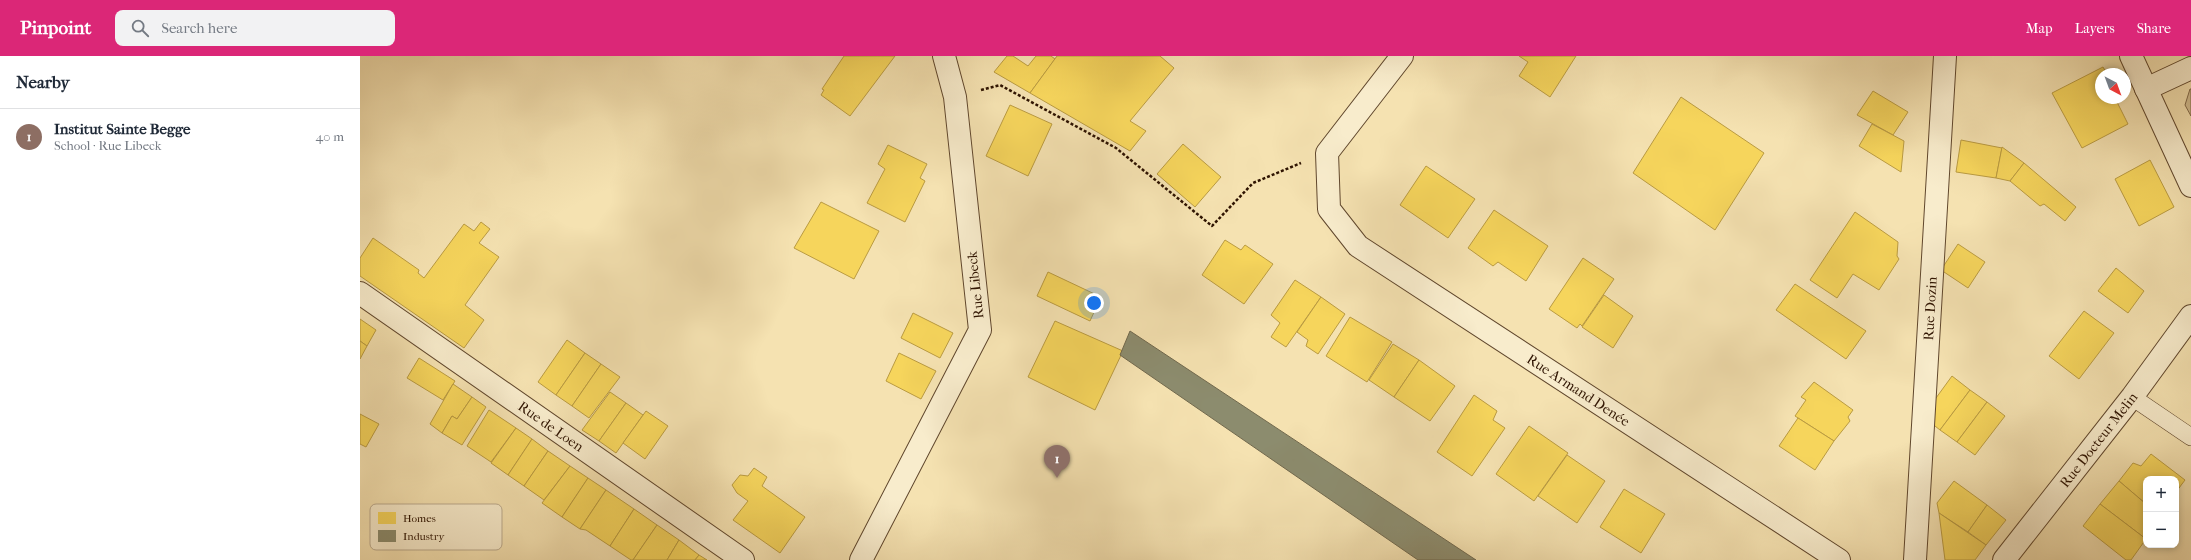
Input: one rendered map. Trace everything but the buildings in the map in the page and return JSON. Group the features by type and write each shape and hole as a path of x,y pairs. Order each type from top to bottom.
{"street":[{"name":"Rue Libeck","path":"861,560 980,330 955,97 944,56"},
{"path":"1327,153 1402,56"},
{"name":"Rue Dozin","path":"1915,560 1945,56"},
{"path":"2131,56 2191,186"},
{"path":"2146,89 2191,68"},
{"name":"Rue Armand Denée","path":"1327,153 1329,209 1358,246 1839,560"},
{"name":"Rue de Loen","path":"360,293 743,560"},
{"name":"Rue Docteur Melin","path":"2004,560 2132,397 2191,316"}],"lane":[{"path":"2132,397 2191,437"}],"path":[{"path":"955,97 1000,85 1116,148 1212,226 1253,183 1327,153"}],"shaded area":[{"path":"2191,89 2191,116 2185,105"}],"place":[{"name":"Institut Sainte Begge","path":"1057,478"}]}
